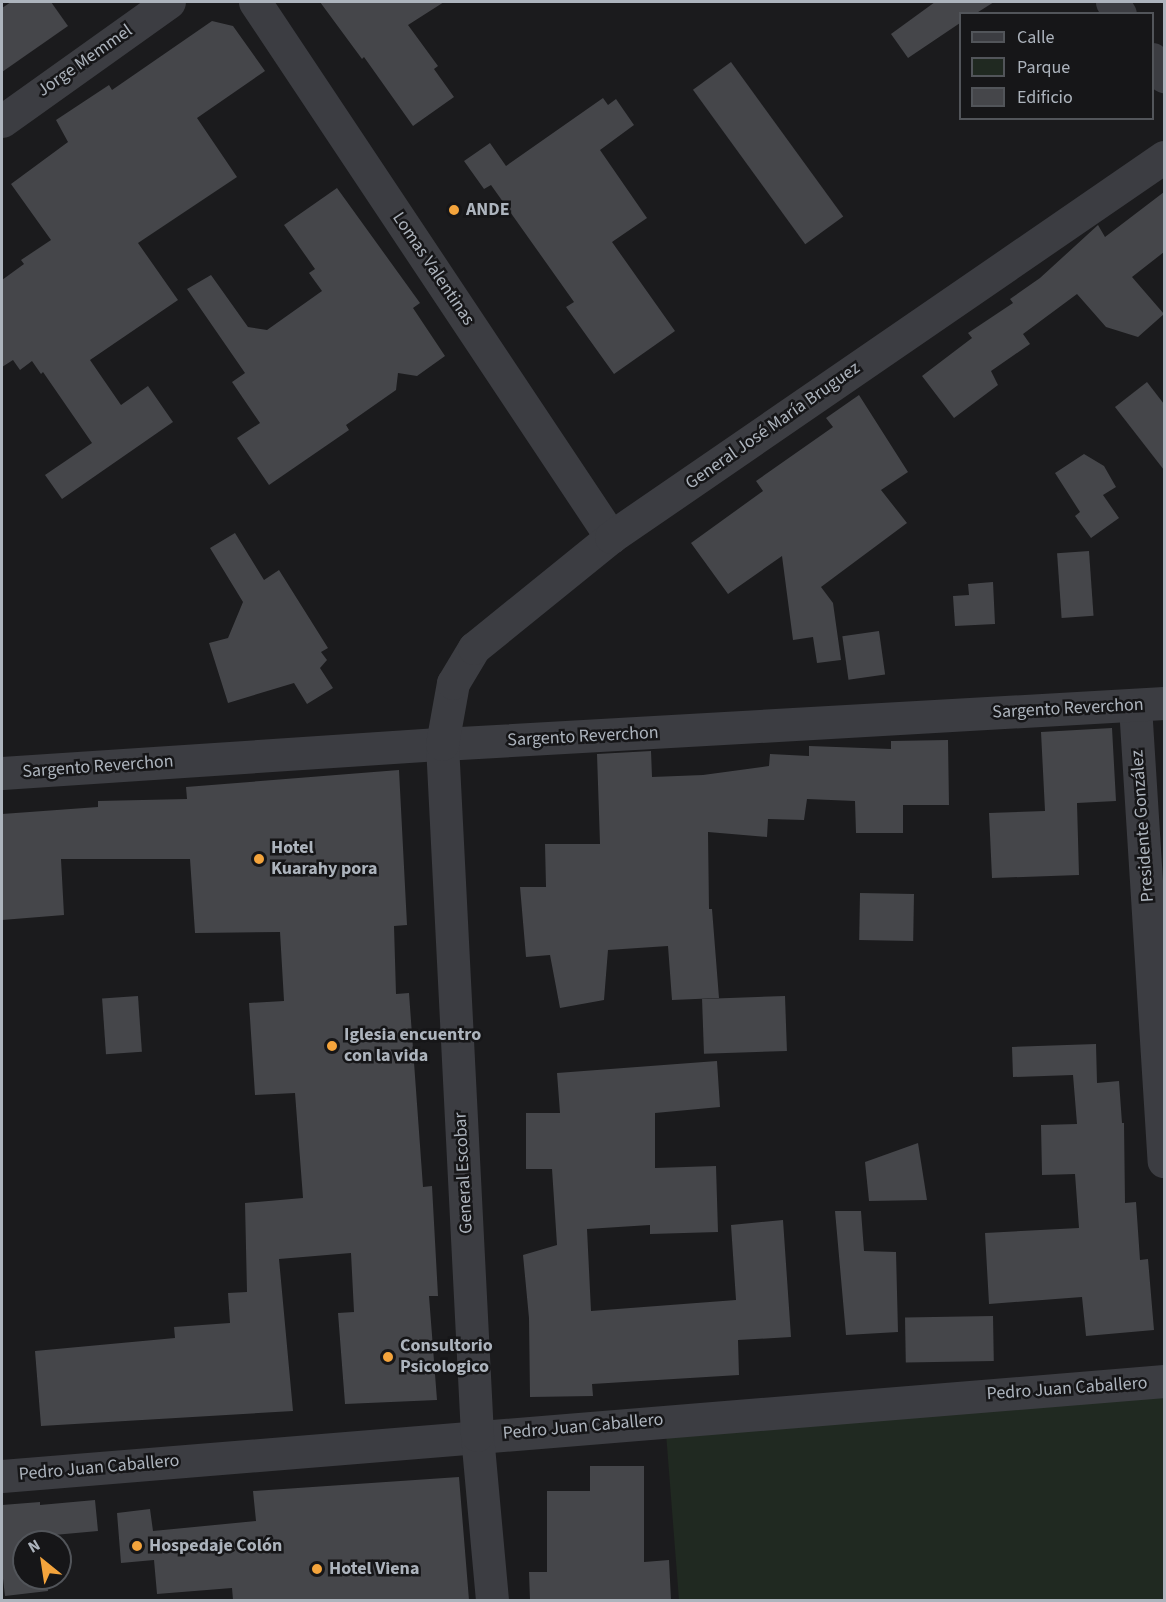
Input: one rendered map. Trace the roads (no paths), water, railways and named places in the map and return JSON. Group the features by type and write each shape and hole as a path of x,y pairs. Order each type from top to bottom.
{"street":[{"name":"Jorge Memmel","path":"2,121 169,2"},
{"name":"Lomas Valentinas","path":"255,2 611,537"},
{"path":"1154,62 1164,76"},
{"name":"General José María Bruguez","path":"442,744 453,683 474,648 611,537 1164,157"},
{"name":"Sargento Reverchon","path":"2,773 442,744 1150,705"},
{"name":"Presidente González","path":"1150,705 1164,1161"},
{"name":"General Escobar","path":"442,744 477,1435 492,1600"},
{"name":"Pedro Juan Caballero","path":"2,1476 477,1435 1164,1381"}],"place":[{"name":"ANDE","path":"454,210"},
{"name":"Hotel Kuarahy pora","path":"259,859"},
{"name":"Iglesia encuentro con la vida","path":"332,1046"},
{"name":"Consultorio Psicologico","path":"388,1357"},
{"name":"Hospedaje Colón","path":"137,1546"},
{"name":"Hotel Viena","path":"317,1569"}]}
